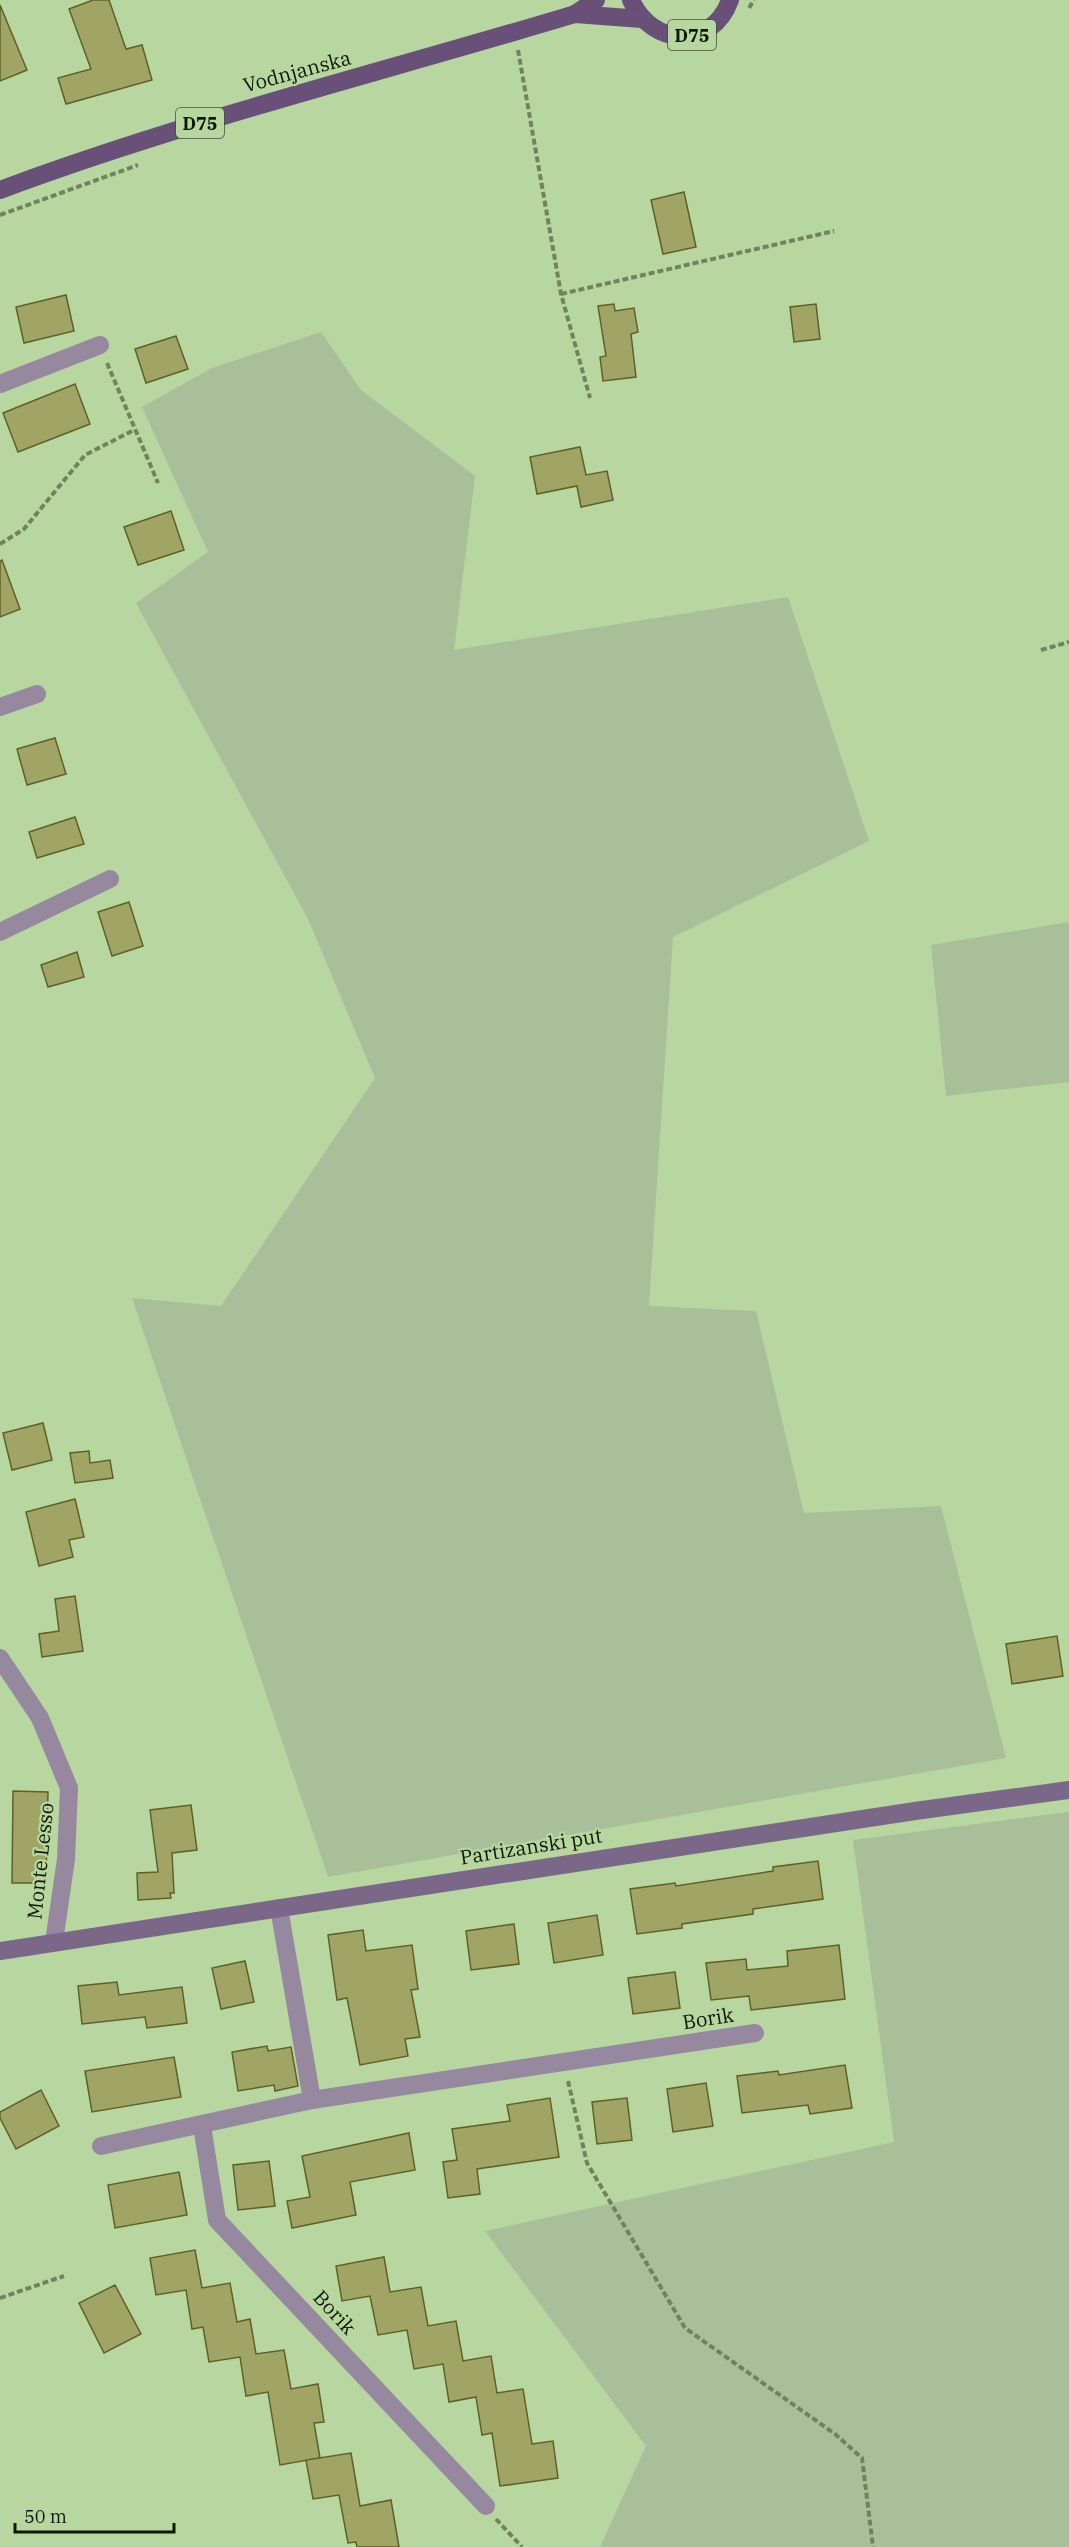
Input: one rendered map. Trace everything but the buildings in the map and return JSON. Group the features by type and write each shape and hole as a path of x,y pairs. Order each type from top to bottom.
{"main road":[{"name":"Vodnjanska","path":"0,190 239,110 404,66 575,14 596,0"},
{"name":"D75","path":"632,0 642,19"},
{"name":"Vodnjanska","path":"575,14 642,19 653,28 680,37 707,30 718,21 730,0"}],"street":[{"path":"0,384 100,345"},
{"path":"0,707 36,694"},
{"path":"0,932 110,879"},
{"name":"Monte Lesso","path":"0,1658 40,1718 69,1788 66,1859 54,1942"},
{"name":"Partizanski put","path":"0,1951 915,1811 1069,1790"},
{"path":"279,1908 312,2100"},
{"name":"Borik","path":"101,2146 202,2126 312,2100 755,2033"},
{"name":"Borik","path":"202,2126 217,2220 486,2505"}],"path":[{"path":"515,32 561,294 590,398"},
{"path":"508,54 530,49"},
{"path":"0,215 146,163"},
{"path":"561,294 834,231"},
{"path":"100,345 158,483"},
{"path":"0,544 24,529 86,455 134,430"},
{"path":"1041,650 1069,642"},
{"path":"564,2062 587,2163 685,2328 835,2434 862,2458 873,2547"},
{"path":"0,2298 64,2276"},
{"path":"486,2505 522,2547"}],"green space":[{"path":"321,332 361,390 475,476 454,650 788,597 869,841 673,937 649,1306 756,1311 804,1513 941,1506 1006,1758 328,1877 132,1298 221,1306 375,1078 308,919 136,603 208,552 142,407 212,368"},
{"path":"1069,922 1069,1082 946,1096 931,945"},
{"path":"1069,1812 1069,2547 600,2547 646,2446 485,2231 894,2142 853,1840"}]}
